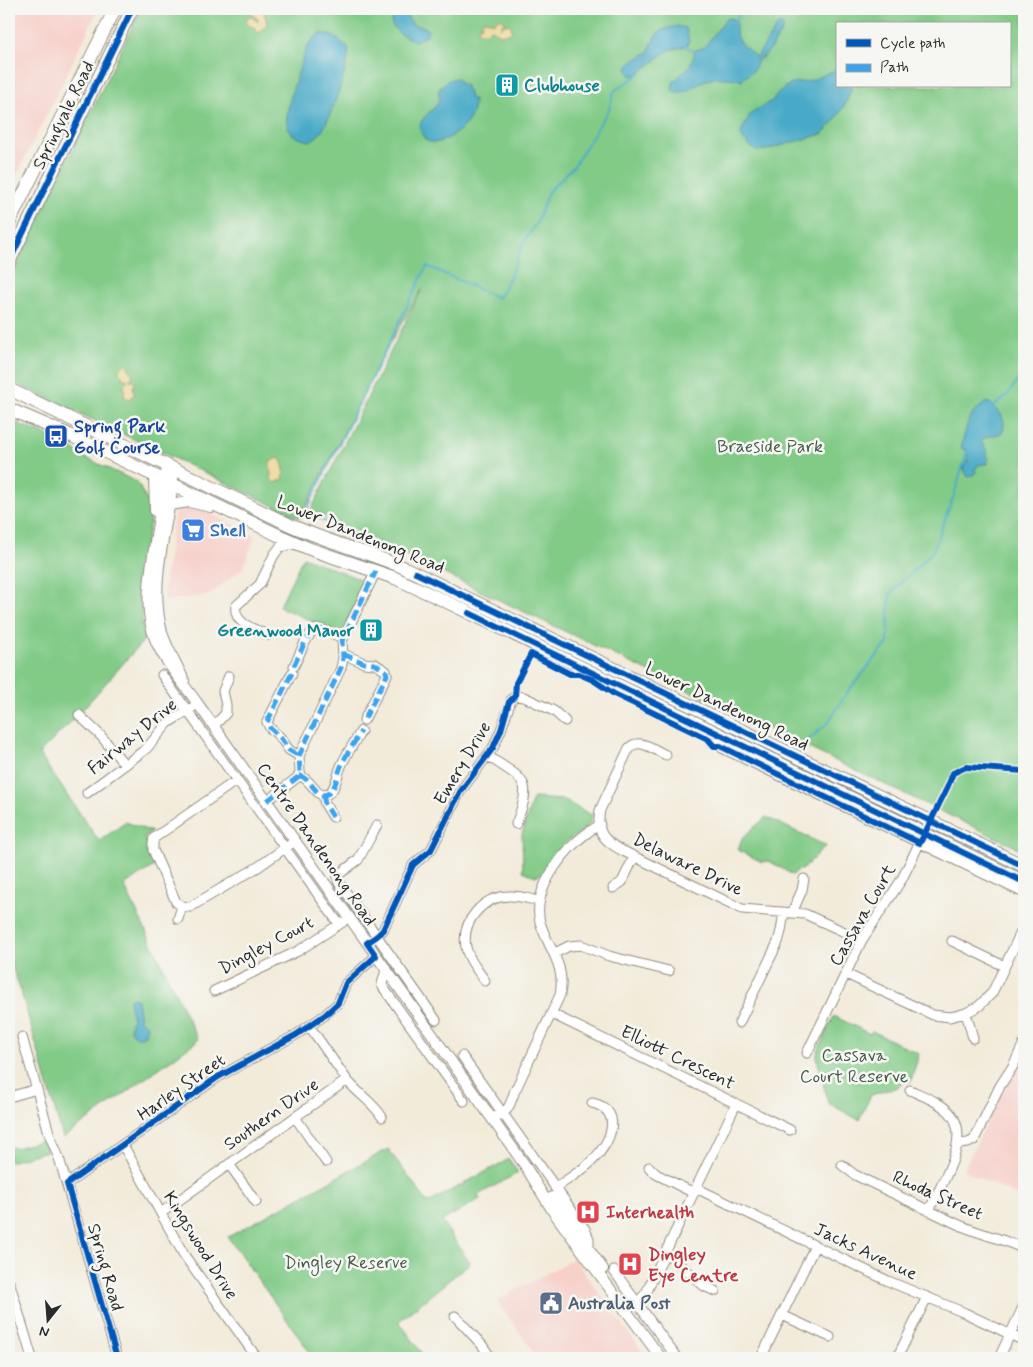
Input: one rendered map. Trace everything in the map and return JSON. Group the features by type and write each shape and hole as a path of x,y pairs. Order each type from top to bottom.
{"highway":[{"name":"Springvale Road","path":"9,223 115,9"},
{"name":"Springvale Road","path":"9,262 132,9"},
{"name":"Lower Dandenong Road","path":"9,389 301,530 405,568 1024,866"},
{"name":"Lower Dandenong Road","path":"9,409 74,437 298,544 376,571 445,601 717,733 922,838 1024,882"}],"main road":[{"name":"Centre Dandenong Road","path":"170,467 164,480 148,596 152,630 172,672 188,689 524,1164 552,1210 630,1307"},
{"name":"Centre Dandenong Road","path":"164,480 170,505 159,571 157,607 162,632 188,689"},
{"path":"170,505 189,502 224,509"},
{"name":"Centre Dandenong Road","path":"524,1164 542,1184 589,1248 630,1307 640,1329 661,1358"}],"street":[{"path":"268,635 241,622 236,615 235,609 239,601 263,580 274,555 276,545 270,531"},
{"path":"274,555 283,546 298,544"},
{"path":"267,801 295,781 299,775 299,756 342,664 343,654 341,646 343,638 376,571"},
{"path":"299,756 289,750 267,722 305,642 313,630 321,629 343,638"},
{"path":"343,654 364,663 374,664 386,671 387,675 364,720"},
{"name":"Centre Dandenong Road","path":"162,675 285,848 336,924"},
{"path":"211,723 224,716 227,710 223,691 229,676"},
{"name":"Emery Drive","path":"367,943 377,936 384,926 413,865 431,850 460,792 488,756 501,730 509,702 515,696 524,697 554,711 565,721"},
{"name":"Fairway Drive","path":"87,793 146,749 168,723 198,704"},
{"path":"79,715 101,736 125,764"},
{"path":"299,775 308,780 318,793 323,795 329,793 345,758 361,731"},
{"name":"Lower Dandenong Road","path":"717,733 717,740 720,746 922,838 1024,893"},
{"path":"491,1118 498,1117 501,1111 510,1106 514,1093 560,995 562,982 558,962 541,924 538,910 540,901 558,861 569,848 587,833 600,828 599,815 602,804 630,746 640,743 666,755"},
{"path":"488,756 518,776 524,784 526,798 516,824"},
{"path":"237,780 154,838 152,843 153,850 175,900 182,906 190,906 248,873 295,841"},
{"path":"323,795 324,804 333,817"},
{"name":"Cassava Court","path":"808,1053 862,940 902,879 930,820"},
{"name":"Centre Dandenong Road","path":"377,825 358,860 338,875 338,881 436,1020"},
{"name":"Delaware Drive","path":"600,828 615,847 742,908 788,912 816,918 862,940"},
{"path":"613,888 622,882 634,857"},
{"path":"739,1023 778,942 788,912 802,890 804,879"},
{"path":"485,980 470,960 466,946 466,931 471,918 486,903 500,897 514,896 540,901"},
{"path":"178,919 182,906"},
{"name":"Dingley Court","path":"214,991 298,951 347,915"},
{"path":"846,974 933,1015 950,1017 966,1014 979,1006 992,992 1024,926"},
{"path":"952,941 1004,966"},
{"path":"555,953 569,946 581,945 609,956 669,971"},
{"path":"381,962 383,987 464,1101"},
{"name":"Harley Street","path":"67,1184 218,1077 310,1026 335,1007 346,983 381,962"},
{"name":"Elliott Crescent","path":"552,1014 790,1130"},
{"path":"966,1014 974,1038"},
{"path":"310,1026 347,1080 376,1108 382,1117"},
{"name":"Spring Road","path":"22,1037 117,1358"},
{"path":"959,1144 974,1140 1000,1086 1013,1066 1024,1043"},
{"name":"Centre Dandenong Road","path":"462,1056 588,1235 589,1248"},
{"name":"Southern Drive","path":"161,1212 347,1080"},
{"path":"457,1091 467,1084"},
{"path":"9,1097 37,1090"},
{"path":"910,1090 938,1104 950,1113 957,1123 959,1144 929,1211"},
{"path":"555,1188 594,1159 609,1136 612,1123 610,1113 604,1107 592,1103"},
{"path":"630,1307 644,1296 736,1104"},
{"path":"295,1117 326,1162"},
{"name":"Kingswood Drive","path":"123,1145 184,1255 257,1358"},
{"path":"229,1164 256,1202"},
{"name":"Rhoda Street","path":"842,1165 855,1175 970,1230 1010,1242 1024,1249"},
{"name":"Jacks Avenue","path":"649,1167 660,1177 695,1191 888,1281 965,1313 1024,1341"},
{"path":"761,1358 815,1246"},
{"path":"666,1252 704,1286 715,1290"},
{"name":"Centre Dandenong Road","path":"614,1271 630,1307 677,1358"},
{"path":"10,1284 32,1358"},
{"path":"897,1358 927,1297"},
{"path":"999,1358 1024,1306"},
{"path":"782,1314 830,1337"},
{"path":"455,1316 482,1345 491,1358"}],"shaded area":[{"path":"9,9 101,9 98,10 16,176 18,180 12,192 9,192"},
{"name":"Shell","path":"186,506 201,509 255,536 243,568 209,595 165,601 164,588 174,516 178,508"},
{"path":"1024,1053 1024,1199 963,1170"},
{"path":"574,1258 647,1358 538,1358 497,1301"}],"green space":[{"name":"Braeside Park","path":"141,9 1024,9 1024,851 311,510 422,289 388,347 300,518 9,380 9,281"},
{"name":"Spring Park Golf Course","path":"9,420 59,440 86,458 137,482 146,499 150,523 145,546 140,597 144,640 75,718 39,754 99,841 126,822 152,832 144,837 156,865 124,885 198,1040 63,1138 20,988 9,959"},
{"path":"303,557 367,582 341,633 279,607"},
{"path":"533,798 563,800 592,815 586,828 562,846 544,873 535,876 523,871 522,834"},
{"path":"766,817 826,846 803,869 798,870 793,875 769,861 762,862 738,850 742,838"},
{"name":"Cassava Court Reserve","path":"834,1016 870,1034 872,1031 919,1054 911,1081 871,1095 859,1120 828,1103 817,1059 817,1052"},
{"path":"44,1140 47,1151 9,1162 9,1147 16,1148"},
{"name":"Dingley Reserve","path":"388,1149 428,1203 509,1159 518,1173 478,1195 480,1199 442,1221 470,1263 399,1321 425,1358 314,1358 228,1237"}],"sand":[{"path":"252,9 266,9 264,13 267,24 259,33 256,32 255,28 248,25 246,20 250,16 258,22 258,19 252,14"},
{"path":"498,19 504,21 500,28 505,24 511,25 512,32 500,35 493,29 486,33 478,31 478,28 482,26 482,21 487,20 493,23"},
{"path":"126,363 133,376 129,380 135,382 134,394 130,399 124,395 124,384 128,380 122,378 118,371"},
{"path":"279,458 283,465 284,477 275,483 271,479 270,463"}],"water":[{"path":"405,14 414,25 425,27 428,31 426,36 415,41 398,31 391,22 395,15"},
{"path":"730,18 736,21 738,39 756,58 778,25 783,26 769,51 758,60 753,70 742,81 729,78 714,78 706,80 686,91 677,92 672,90 673,82 693,60 694,51 704,47 726,19"},
{"path":"677,26 686,28 689,41 686,46 670,50 637,75 630,75 627,68 631,62 649,52 655,36 665,29"},
{"path":"321,33 333,36 348,47 347,64 340,89 322,131 310,141 299,138 290,131 287,118 294,85 305,52 315,37"},
{"path":"836,69 836,88 851,88 846,103 833,123 822,134 766,150 756,151 744,140 741,133 750,114 772,101 787,86 793,83 810,81"},
{"path":"457,78 460,83 466,86 470,99 474,99 470,118 461,129 447,139 440,142 426,140 421,133 420,124 438,103 439,91 442,86 449,80"},
{"path":"988,402 1001,415 1004,428 1002,433 986,437 981,441 987,451 988,464 981,464 975,468 976,473 968,477 963,468 968,461 966,450 961,448 971,416"},
{"path":"132,997 137,1000 140,1020 147,1025 145,1035 141,1037 135,1036 130,1030 132,1016 129,1000"}],"waterway":[{"path":"735,22 742,9"},
{"path":"686,46 694,51"},
{"path":"370,545 306,511 427,266 498,298 509,279 523,244 537,222 548,192 574,166 609,109 614,91 638,75"},
{"path":"993,407 1007,396 1024,371"},
{"path":"805,746 808,740 827,724 849,690 888,643 890,594 933,551 954,495 967,452"}],"marked path":[{"path":"267,801 298,777 300,772 299,756 341,668 343,658 342,641 376,571"},
{"path":"294,666 313,630 321,629 343,638"},
{"path":"343,654 364,663 375,664 386,671 387,675 364,720"},
{"path":"292,673 267,722 289,750 299,756"},
{"path":"299,775 319,794 329,793 335,784 344,760 361,731"},
{"path":"323,795 325,804 333,817"}],"cycle path":[{"path":"9,262 132,9"},
{"path":"416,573 1024,866"},
{"path":"469,613 1024,882"},
{"path":"117,1358 67,1184 218,1077 296,1035 325,1015 338,1003 346,983 376,956 367,943 383,930 413,865 431,850 460,792 493,748 501,730 509,702 515,696 516,683 531,654 570,674 579,674 593,680 614,694 708,739 714,746 720,746 920,843 953,773 966,767 1024,771"}],"place":[{"name":"Clubhouse","path":"507,85"},
{"name":"Spring Park Golf Course","path":"56,436"},
{"name":"Shell","path":"193,530"},
{"name":"Greenwood Manor","path":"371,630"},
{"name":"Interhealth","path":"588,1212"},
{"name":"Dingley Eye Centre","path":"630,1264"},
{"name":"Australia Post","path":"551,1303"}]}
